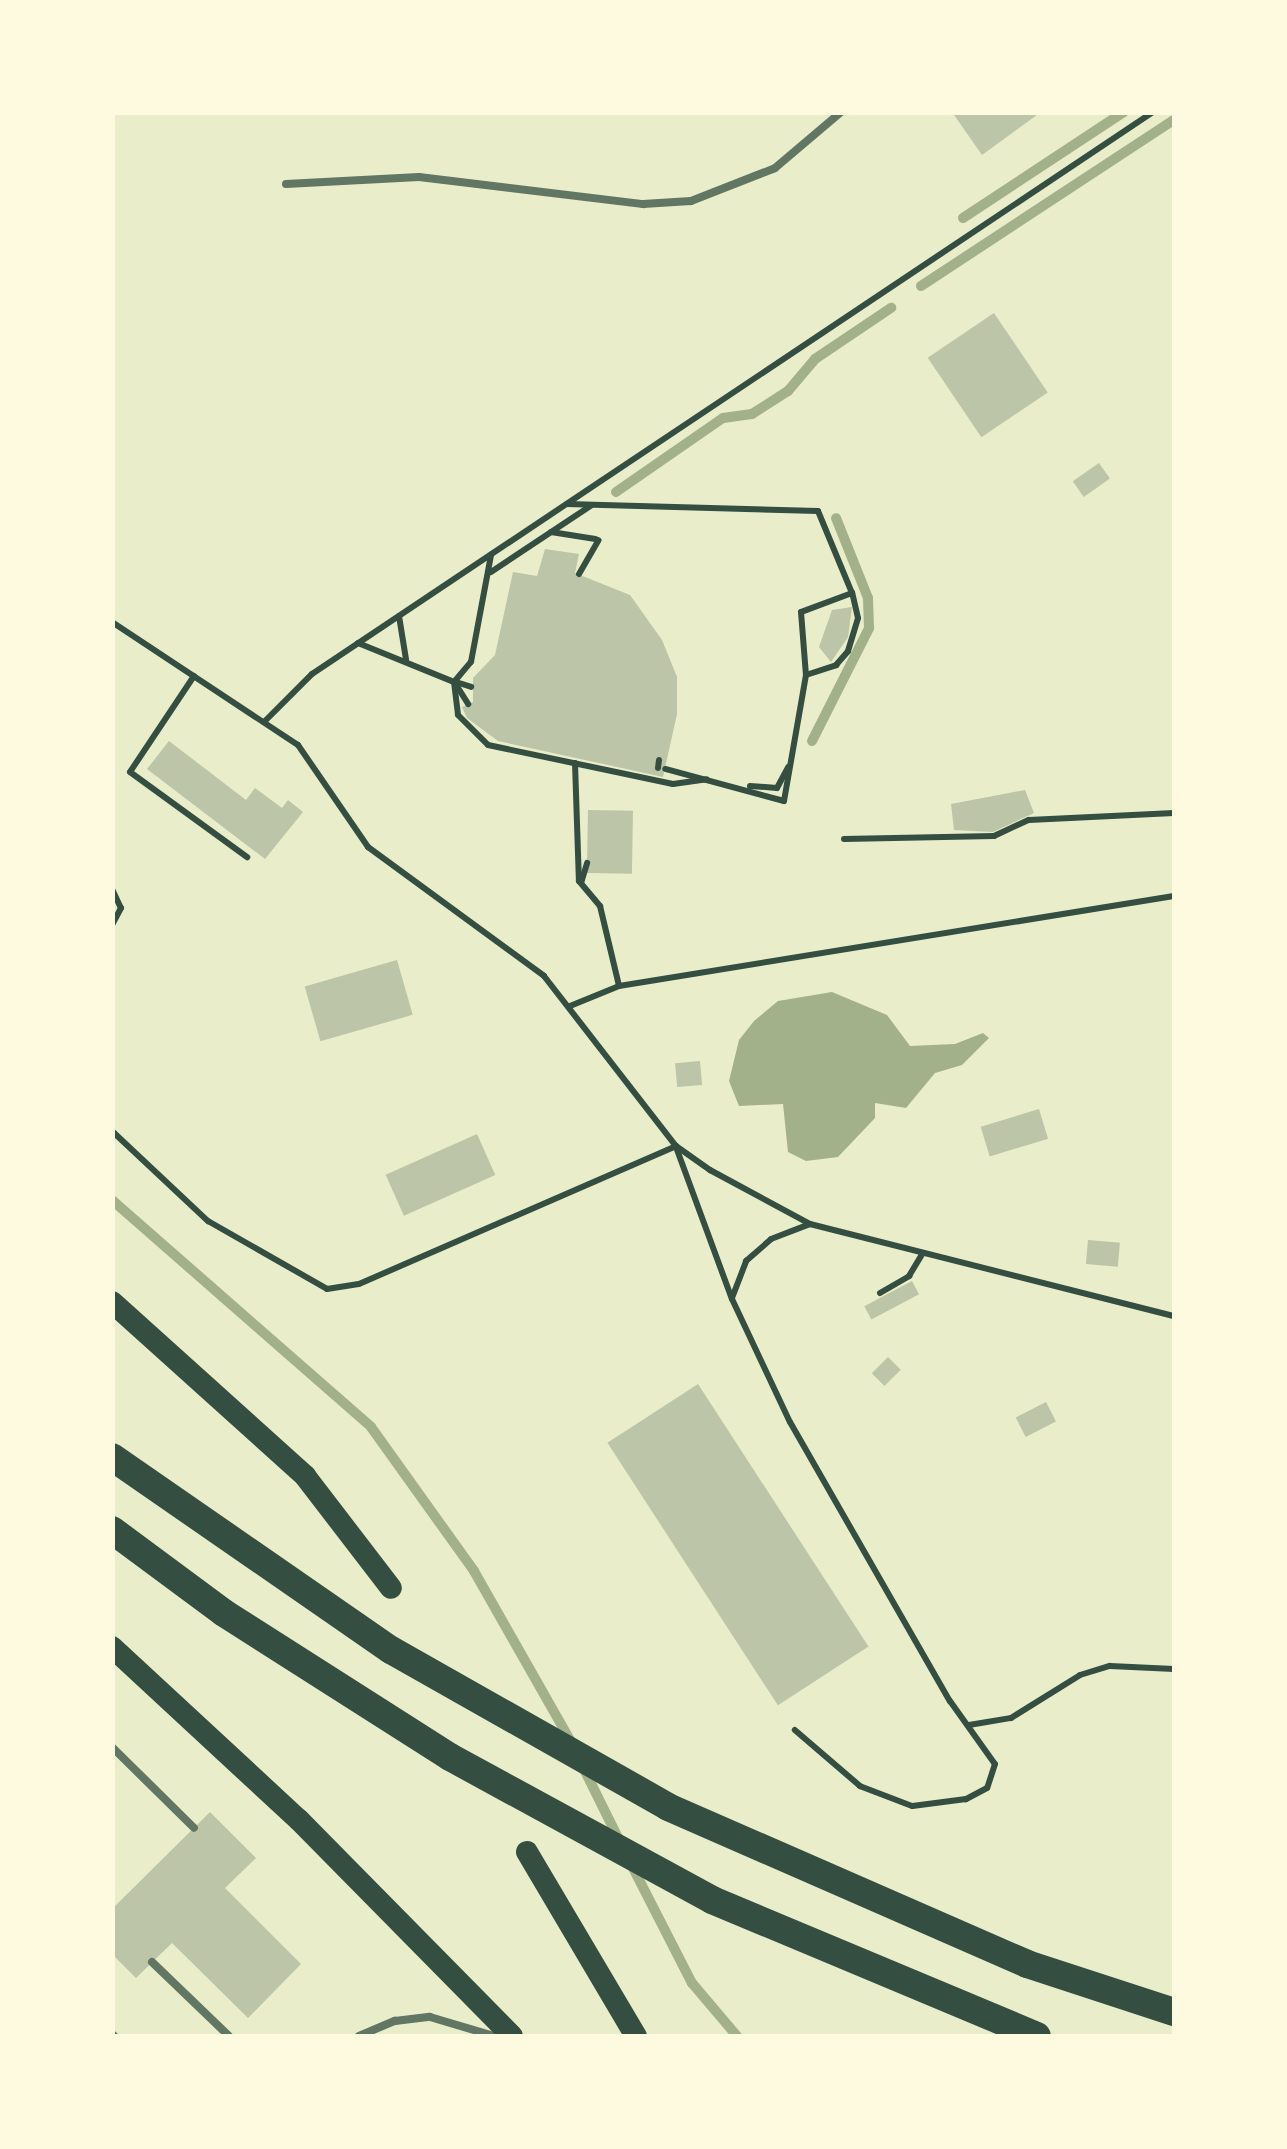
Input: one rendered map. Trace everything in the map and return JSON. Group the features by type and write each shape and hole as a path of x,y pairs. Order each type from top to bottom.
{"highway":[{"path":"112,1441 164,1494"},
{"path":"112,1457 390,1650 668,1807 1027,1964 1174,2012"},
{"path":"112,1530 224,1613 450,1757 712,1900 1037,2036"}],"main road":[{"path":"112,1302 305,1476 391,1588"},
{"path":"112,1648 299,1820 512,2036"},
{"path":"527,1852 636,2036"}],"lane":[{"path":"286,184 419,177 643,204 691,201 774,168 841,112"},
{"path":"112,1748 194,1828"},
{"path":"152,1962 229,2036"},
{"path":"359,2036 430,2017 494,2036"}],"path":[{"path":"264,722 312,674 1153,112"},
{"path":"566,504 818,510 852,593 858,618 848,650 836,666 806,676"},
{"path":"490,573 592,505"},
{"path":"551,532 597,540 580,574"},
{"path":"492,554 471,662 454,682 452,702 476,738 673,784 708,779"},
{"path":"747,786 784,801 806,676 800,612 852,593"},
{"path":"399,616 406,660"},
{"path":"112,622 298,745 368,847 486,928 570,1006 676,1146 732,1299 790,1422 995,1764 987,1788 966,1799 912,1806 860,1786 795,1730"},
{"path":"358,643 471,687"},
{"path":"194,676 130,772 247,857"},
{"path":"454,682 468,704"},
{"path":"575,762 580,884 600,906 620,986"},
{"path":"661,766 708,779 777,788 788,766"},
{"path":"844,839 994,836 1044,818 1174,813"},
{"path":"577,850 588,850"},
{"path":"580,884 587,863"},
{"path":"112,889 120,908 112,925"},
{"path":"570,1006 620,986 1174,896"},
{"path":"112,1131 208,1221 328,1290 359,1284 676,1146"},
{"path":"676,1146 810,1224 1174,1316"},
{"path":"732,1299 746,1261 771,1238 810,1224"},
{"path":"880,1293 909,1276 923,1253"},
{"path":"969,1725 1011,1718 1080,1676 1110,1666 1174,1669"}],"shaded area":[{"path":"832,992 887,1015 910,1046 955,1044 983,1033 989,1038 962,1065 935,1073 906,1108 875,1103 875,1118 838,1157 806,1161 788,1152 783,1104 739,1106 729,1081 739,1040 754,1021 778,1001"}],"building":[{"path":"952,112 1041,112 982,155"},
{"path":"994,313 1048,393 981,437 928,358"},
{"path":"1099,463 1110,479 1084,497 1073,481"},
{"path":"545,549 579,554 575,573 630,595 662,640 677,677 677,714 663,777 498,741 467,718 462,707 473,702 473,678 495,655 513,572 537,576"},
{"path":"852,607 848,637 831,662 819,647 832,610"},
{"path":"169,741 246,800 255,788 282,808 288,800 303,812 265,859 147,769"},
{"path":"1025,790 1034,813 993,832 954,830 951,804"},
{"path":"588,810 633,811 632,874 587,873"},
{"path":"397,960 413,1015 320,1041 305,986"},
{"path":"700,1061 702,1085 677,1087 675,1063"},
{"path":"1039,1109 1048,1139 990,1156 981,1127"},
{"path":"477,1134 495,1175 404,1216 386,1175"},
{"path":"1088,1240 1120,1243 1118,1267 1086,1264"},
{"path":"912,1281 919,1294 871,1320 864,1306"},
{"path":"888,1357 901,1370 884,1386 872,1373"},
{"path":"698,1384 868,1647 778,1705 607,1443"},
{"path":"1046,1402 1056,1422 1026,1437 1016,1417"},
{"path":"210,1812 256,1858 225,1888 301,1964 248,2018 172,1943 136,1978 112,1954 112,1909"}],"waterway":[{"path":"963,218 1124,112"},
{"path":"921,286 1174,120"},
{"path":"616,492 723,418 752,414 788,391 815,359 891,308"},
{"path":"812,741 869,628 868,598 836,518"},
{"path":"112,1200 371,1427 474,1571 573,1745"},
{"path":"582,1765 619,1840"},
{"path":"631,1864 692,1983 737,2036"}]}
